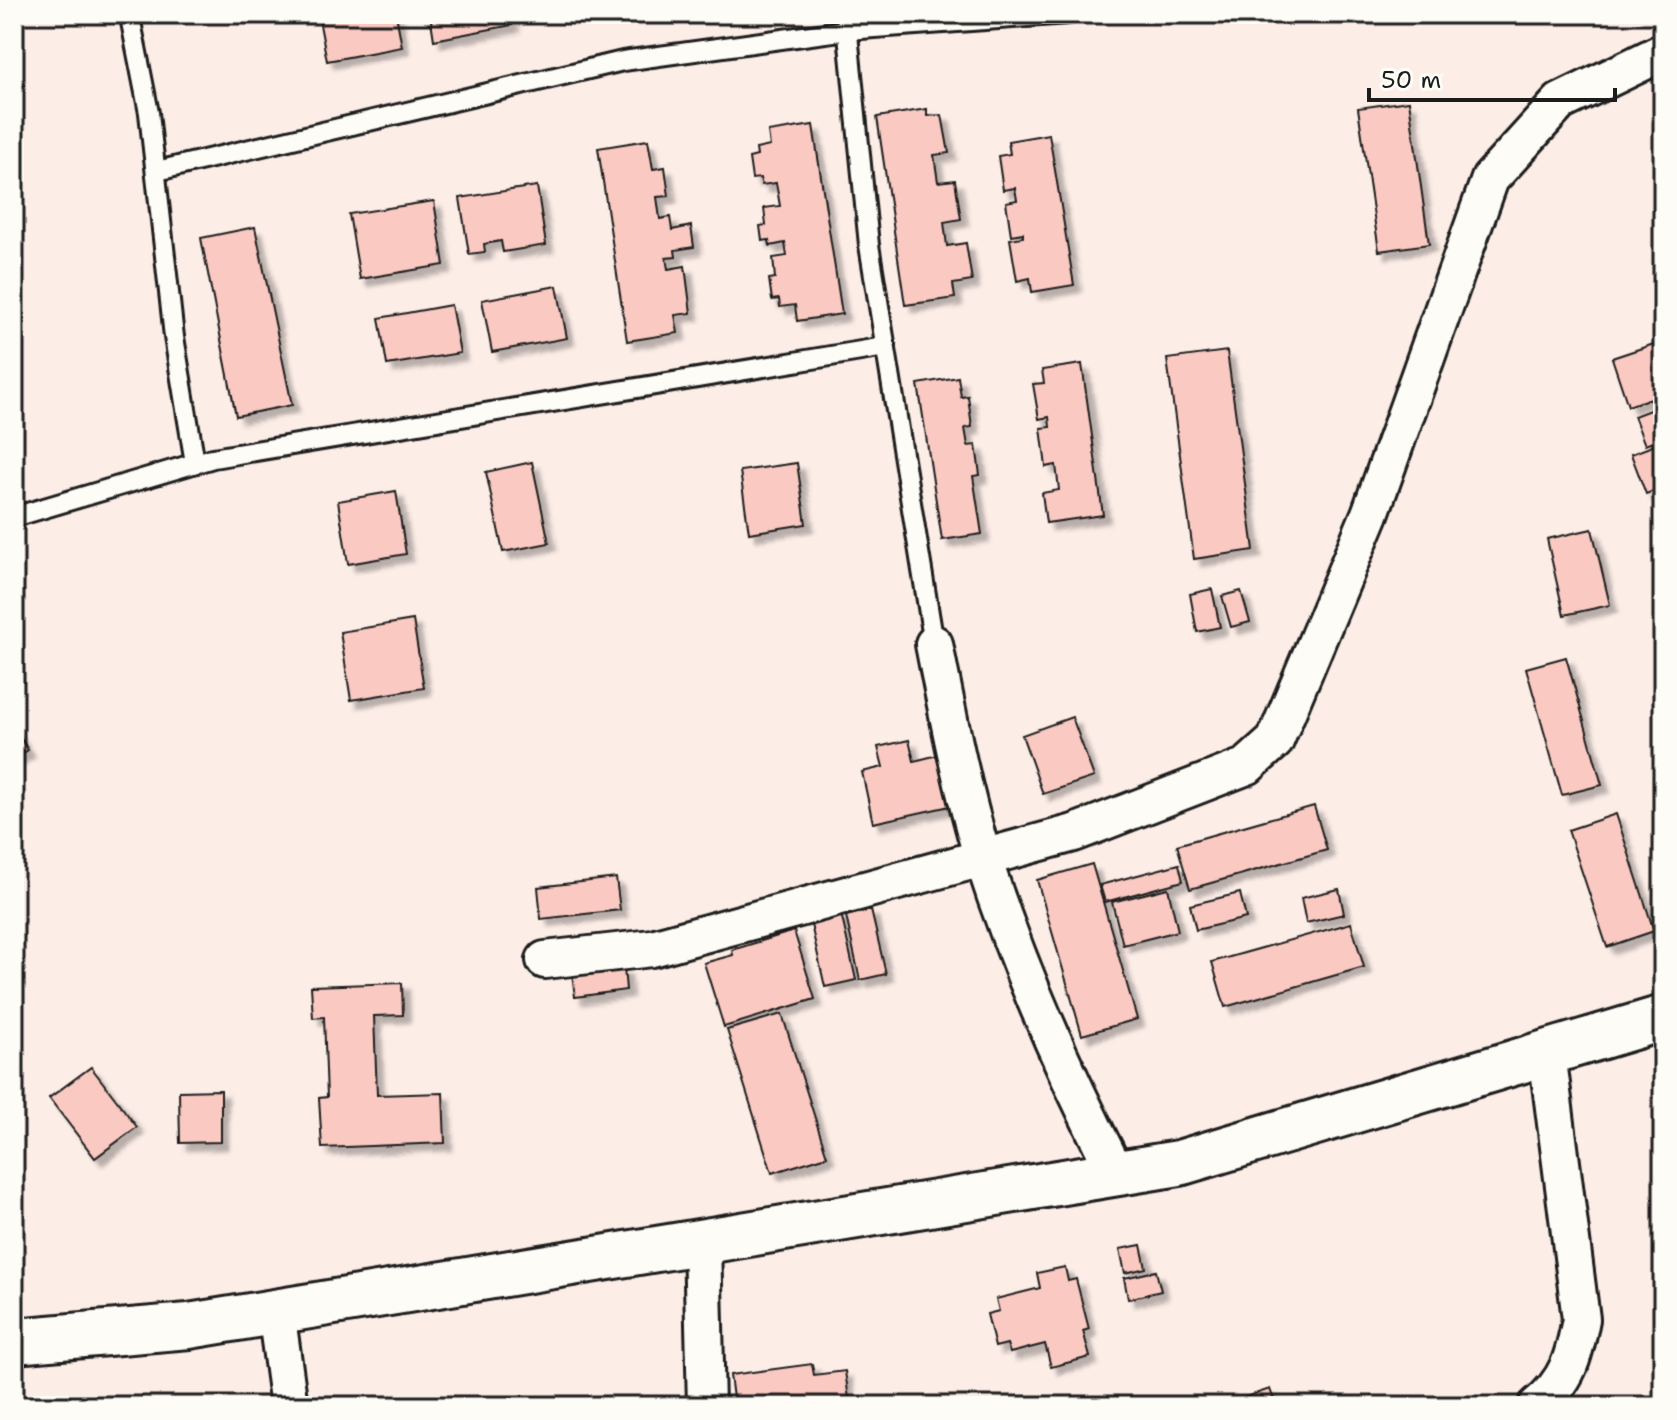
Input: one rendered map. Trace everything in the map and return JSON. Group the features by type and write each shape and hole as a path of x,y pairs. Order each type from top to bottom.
{"street":[{"path":"545,960 652,948 1074,833 1247,766 1275,741 1370,514 1490,179 1560,102 1663,52"},
{"path":"934,644 948,718 983,857 1027,983 1075,1093 1116,1173"},
{"path":"14,1341 189,1326 1179,1163 1663,1018"},
{"path":"1537,1406 1554,1393 1573,1360 1581,1319 1547,1053"},
{"path":"702,1242 706,1406"},
{"path":"276,1311 289,1406"}],"lane":[{"path":"136,14 131,22 157,171 174,337 195,463"},
{"path":"157,171 623,61 847,22 1068,14"},
{"path":"847,22 869,245 934,644"},
{"path":"14,517 195,463 667,381 885,347"}],"building":[{"path":"318,14 396,14 402,47 327,61"},
{"path":"430,14 510,14 512,25 434,40"},
{"path":"1409,101 1429,244 1379,251 1358,108"},
{"path":"927,109 927,116 942,115 949,153 934,155 938,182 955,180 961,219 944,222 947,246 966,243 972,281 953,284 955,298 905,305 877,117"},
{"path":"813,125 842,314 797,321 795,305 780,307 779,299 772,300 769,279 775,278 773,258 787,256 785,243 770,246 769,240 762,241 760,226 766,225 764,208 780,206 776,183 762,185 760,178 752,179 749,158 757,156 756,149 770,146 768,132"},
{"path":"1049,134 1074,285 1032,292 1030,278 1017,281 1010,239 1023,237 1023,233 1011,235 1006,202 1017,200 1015,188 1003,190 998,156 1010,154 1008,141"},
{"path":"648,140 653,169 665,167 669,196 657,197 660,219 670,217 672,230 691,226 694,247 675,250 676,257 666,258 668,269 685,266 691,313 675,315 678,333 627,341 598,148"},
{"path":"537,186 546,245 503,252 501,241 484,244 485,252 469,254 460,198"},
{"path":"434,201 444,265 360,279 349,214"},
{"path":"255,227 292,405 236,416 201,238"},
{"path":"557,286 567,338 492,352 482,300"},
{"path":"451,305 460,353 387,365 379,318"},
{"path":"1663,341 1663,394 1628,406 1612,358"},
{"path":"1227,351 1254,550 1194,559 1167,359"},
{"path":"1082,364 1103,515 1046,523 1042,493 1059,490 1056,465 1046,467 1041,428 1050,427 1049,417 1039,419 1033,384 1044,383 1042,370"},
{"path":"958,377 961,397 968,396 972,427 965,428 968,446 976,445 980,475 973,476 982,534 942,540 918,384"},
{"path":"1663,405 1663,438 1645,445 1634,416"},
{"path":"1663,442 1663,487 1646,494 1631,454"},
{"path":"532,462 549,543 503,552 486,472"},
{"path":"797,463 806,524 749,533 740,471"},
{"path":"396,491 406,554 348,564 338,501"},
{"path":"1592,529 1610,605 1564,615 1547,539"},
{"path":"1212,589 1220,627 1197,632 1190,594"},
{"path":"1241,591 1250,622 1231,627 1222,596"},
{"path":"413,620 424,688 351,700 340,632"},
{"path":"1566,657 1602,785 1562,795 1526,668"},
{"path":"1072,717 1094,777 1043,794 1022,735"},
{"path":"14,728 28,750 14,759"},
{"path":"909,740 914,761 938,755 950,806 873,823 862,772 883,767 878,747"},
{"path":"1314,806 1327,850 1190,889 1177,845"},
{"path":"1616,814 1654,931 1607,947 1568,830"},
{"path":"1092,864 1137,1019 1082,1035 1037,880"},
{"path":"1179,864 1183,881 1105,902 1100,885"},
{"path":"616,878 620,910 541,919 538,887"},
{"path":"1168,888 1178,931 1123,945 1112,902"},
{"path":"1339,889 1344,914 1306,923 1301,898"},
{"path":"1240,893 1246,918 1196,930 1190,905"},
{"path":"871,910 886,974 860,980 846,916"},
{"path":"841,913 856,980 825,987 810,920"},
{"path":"1351,923 1364,967 1225,1007 1212,962"},
{"path":"794,931 815,999 724,1027 704,963 733,955 732,950"},
{"path":"624,968 626,990 575,997 572,974"},
{"path":"402,983 403,1015 374,1016 377,1095 443,1093 445,1143 322,1148 319,1098 327,1097 324,1017 313,1018 311,986"},
{"path":"782,1014 827,1156 772,1173 727,1030"},
{"path":"91,1067 137,1127 95,1158 49,1098"},
{"path":"221,1090 221,1142 180,1143 179,1091"},
{"path":"1141,1245 1146,1268 1125,1273 1120,1249"},
{"path":"1065,1267 1068,1281 1076,1279 1089,1329 1083,1331 1090,1357 1051,1367 1045,1344 1010,1353 1007,1344 995,1347 987,1314 999,1311 996,1299 1040,1288 1037,1273"},
{"path":"1156,1271 1161,1291 1128,1299 1124,1278"},
{"path":"812,1364 814,1375 845,1371 849,1399 823,1402 823,1406 734,1406 730,1375"},
{"path":"1270,1389 1276,1406 1219,1406"},
{"path":"524,1396 527,1406 493,1406"}]}
